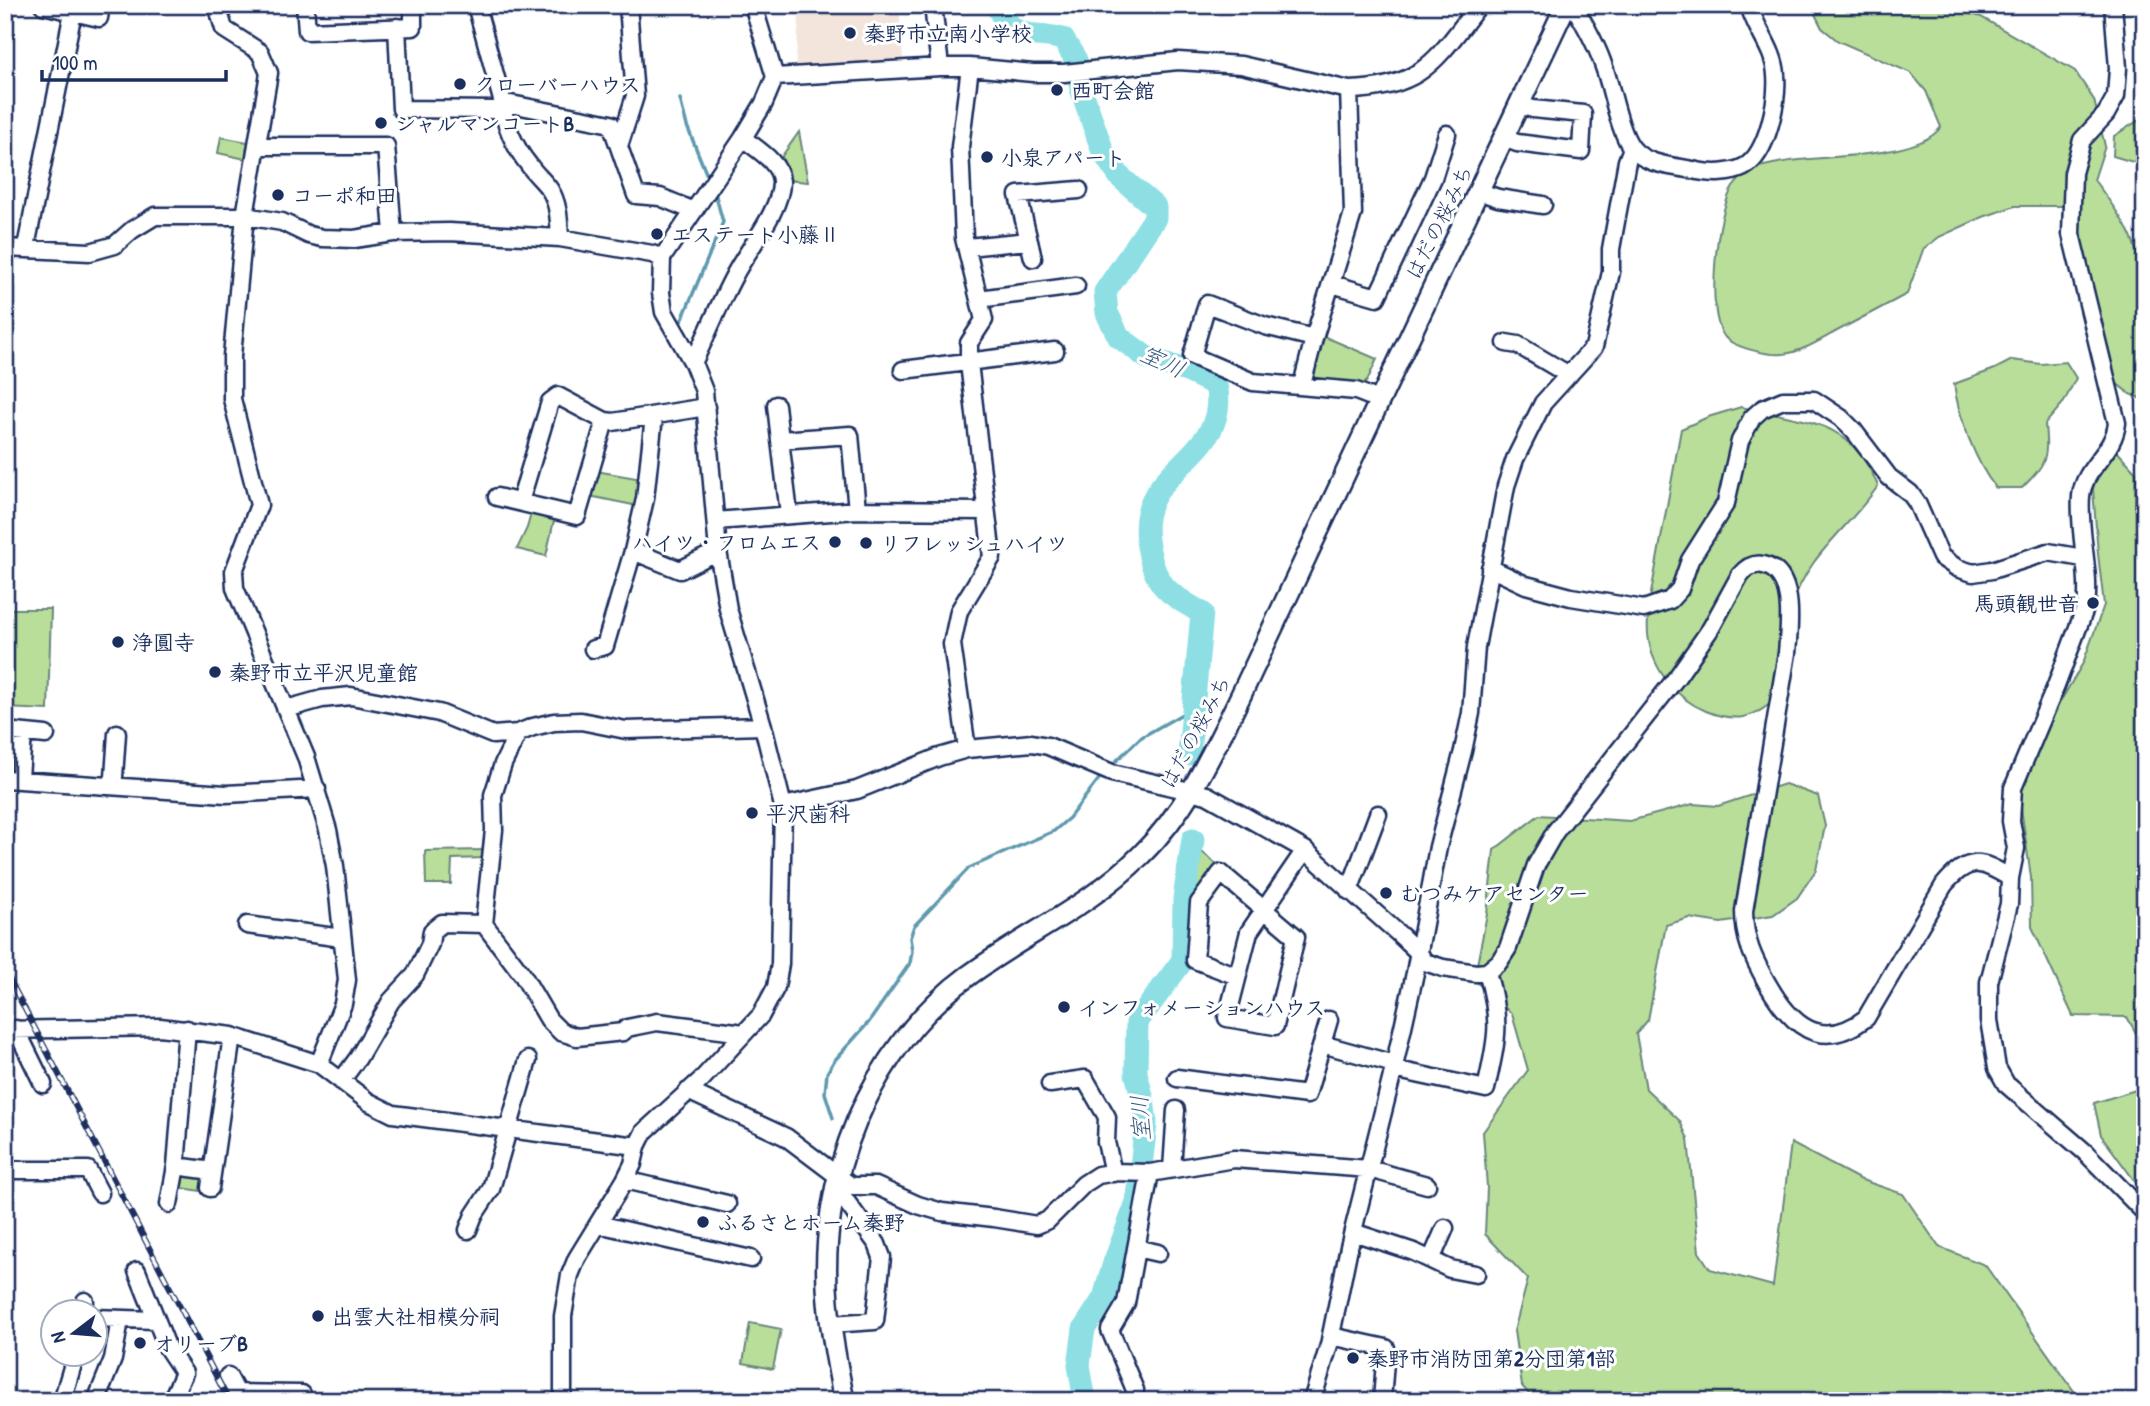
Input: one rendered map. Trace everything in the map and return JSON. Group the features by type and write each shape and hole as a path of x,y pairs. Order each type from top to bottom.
{"main road":[{"name":"はだの桜みち","path":"844,1401 828,1300 828,1239 836,1182 844,1153 883,1068 915,1026 965,978 1000,953 1094,896 1117,878 1170,822 1193,790 1241,695 1566,5"}],"street":[{"path":"43,5 99,18 101,5"},
{"path":"217,5 224,29 260,52 269,73 245,216 232,356 232,399 259,505 234,571 235,588 317,789 335,866 347,980 342,1004 319,1064"},
{"path":"305,5 307,31 413,27 413,5"},
{"path":"476,5 502,100 502,109 514,142 527,163 551,191 558,211 560,238"},
{"path":"619,146 635,96 628,5"},
{"path":"563,1401 563,1317 567,1290 577,1258 625,1180 633,1164 637,1146 650,1126 688,1091 761,1015 776,987 780,964 783,806 763,726 728,610 718,551 704,391 693,363 664,312 661,293 662,258 743,138 775,78 752,5"},
{"path":"933,5 940,67"},
{"path":"775,78 940,67 970,67 1033,74 1064,73 1178,61 1241,65 1349,90 1387,86 1424,70 1436,60 1479,5"},
{"path":"1573,5 1604,65 1622,126 1632,148 1651,161 1713,174 1745,166 1767,139 1777,74 1749,5"},
{"path":"2113,5 2118,68 2116,96 2106,114 2082,141 2073,173 2071,234 2117,423 2116,432 2108,451 2083,484 2081,497 2083,558 2088,593 2086,606 2013,788 2011,821 2016,848 2010,878 2009,904 1989,982 1989,1020 1997,1068 2006,1084 2085,1152 2145,1213"},
{"path":"26,247 73,12"},
{"path":"397,27 401,109 502,109 511,104 611,124 636,195 660,197 694,211"},
{"path":"967,749 952,644 959,611 992,557 969,363 969,343 985,320 967,247 960,148 970,67"},
{"path":"1302,385 1353,213 1349,90"},
{"path":"1504,138 1517,143 1581,151 1583,114 1533,109 1519,104"},
{"path":"1332,284 1377,297 1433,178 1447,134"},
{"path":"693,363 734,275 764,228 781,181 776,166 743,138"},
{"path":"264,146 386,146 393,233"},
{"path":"1312,1401 1331,1336 1353,1232 1394,1066 1415,973 1438,847 1463,751 1471,713 1476,648 1506,486 1515,459 1543,403 1594,347 1611,272 1611,249 1632,148"},
{"path":"1033,258 1018,195 1052,186 1079,190"},
{"path":"1478,191 1498,198 1543,205"},
{"path":"5,248 90,252 115,245 132,230 155,216 245,216 282,222 322,238 354,239 393,233 449,232 560,238 662,258"},
{"path":"967,247 1029,241"},
{"path":"979,299 1076,286"},
{"path":"1314,338 1265,326 1207,304 1192,356 1253,382 1356,391 1379,400"},
{"path":"1515,342 1569,375"},
{"path":"903,370 1055,351"},
{"path":"520,502 550,402 558,396 605,421 613,422 706,407"},
{"path":"1490,568 1526,585 1571,597 1643,609 1670,600 1680,589 1690,561 1731,492 1740,441 1752,418 1762,409 1783,400 1814,400 1841,418 1889,477 1917,503 1941,557 1957,568 1973,573 1992,570 2048,552 2083,558"},
{"path":"776,405 789,514"},
{"path":"593,649 605,646 633,551 645,499 654,416"},
{"path":"497,497 577,516 605,421"},
{"path":"780,440 850,435 857,510"},
{"path":"716,521 857,510 985,511"},
{"path":"633,551 680,570 718,551"},
{"path":"783,806 866,787 939,757 967,749 1032,743 1060,750 1112,773 1207,795 1304,850 1418,952 1425,962 1443,968 1487,972 1499,962 1508,948 1536,865 1555,832 1677,677 1711,628 1740,575 1746,568 1765,565 1780,574 1788,597 1790,621 1744,911 1744,932 1751,955 1787,1014 1813,1031 1827,1034 1853,1028 1866,1018 1944,885 1956,871 1970,864 1989,865 2010,878"},
{"path":"286,709 322,699 351,696 439,713 494,734 518,733 554,722 581,721 626,730 763,726"},
{"path":"5,731 46,735"},
{"path":"23,733 12,779 226,794 317,789"},
{"path":"110,786 114,777 117,733"},
{"path":"518,733 503,764 493,795 494,830 484,924 522,974 549,1020 561,1032 577,1037 623,1032 627,1028 657,1022 744,1033"},
{"path":"1349,891 1381,822"},
{"path":"1237,976 1195,960 1199,904 1221,873 1264,908 1296,937 1275,1026 1227,1018 1249,932 1264,908 1304,850"},
{"path":"341,1081 358,1058 376,1022 415,975 430,944 432,931 442,923 484,924"},
{"path":"247,925 342,938"},
{"path":"1322,1044 1394,1066 1486,1089 1498,1026 1495,1000 1487,972"},
{"path":"1177,1078 1307,1095 1329,1020"},
{"path":"10,1029 160,1027 232,1036 319,1064 369,1102 393,1114 637,1146"},
{"path":"10,1029 43,1084"},
{"path":"169,1204 176,1166 187,1029"},
{"path":"210,1188 232,1036"},
{"path":"468,1219 491,1189 521,1067"},
{"path":"1050,1084 1085,1079 1107,1117 1106,1142 1113,1173"},
{"path":"688,1091 786,1137 806,1150 836,1182 877,1244 882,1257 876,1321 831,1324"},
{"path":"1172,1169 1176,1110"},
{"path":"836,1182 851,1186 876,1186 918,1205 942,1212 1037,1225 1048,1220 1084,1184 1098,1175 1198,1167 1234,1159 1369,1169 1427,1185"},
{"path":"176,1166 212,1171"},
{"path":"5,1170 88,1170 100,1193"},
{"path":"1135,1390 1115,1358 1110,1330 1126,1303 1136,1248 1143,1173"},
{"path":"625,1180 727,1204"},
{"path":"598,1224 751,1259"},
{"path":"1431,1260 1445,1228"},
{"path":"1353,1232 1414,1252 1450,1269 1476,1274"},
{"path":"1136,1248 1158,1252"},
{"path":"137,1271 155,1320 184,1373 171,1401"},
{"path":"108,1319 155,1320"},
{"path":"96,1401 113,1359 120,1320"},
{"path":"1331,1336 1386,1348 1382,1401"},
{"path":"62,1401 72,1368"},
{"path":"228,1376 239,1397 302,1394"}],"shaded area":[{"name":"秦野市立南小学校","path":"800,5 899,5 903,60 795,72"}],"green space":[{"path":"1838,5 1944,5 1981,17 2075,71 2094,100 2105,146 2094,180 2127,228 2139,263 2146,321 2145,400 2130,394 2116,383 2086,319 2084,260 2063,206 2015,206 1939,237 1923,250 1907,294 1804,348 1790,353 1769,354 1734,344 1724,336 1718,324 1715,306 1715,262 1727,199 1744,174 1753,168 1773,164 1910,146 1928,138 1941,127 1926,91 1911,73 1838,41 1822,28 1814,12"},
{"path":"2145,105 2145,158 2133,162 2113,156 2114,136 2139,120"},
{"path":"799,132 808,182 789,180 782,156"},
{"path":"221,137 253,143 250,160 218,153"},
{"path":"1323,336 1377,359 1367,381 1362,385 1314,380 1311,376"},
{"path":"2012,360 2041,364 2066,362 2076,378 2064,402 2045,424 2046,453 2037,472 2022,488 1996,488 1969,439 1954,384"},
{"path":"1741,407 1805,420 1838,434 1862,457 1878,486 1818,557 1799,588 1790,617 1794,664 1787,686 1761,710 1735,718 1716,715 1695,706 1675,690 1654,659 1648,625 1681,429"},
{"path":"2114,448 2136,472 2135,508 2145,526 2145,1049 2127,1017 2073,1016 2032,927 2031,877 2020,801 2024,763 2083,663 2104,605 2093,489 2098,471"},
{"path":"596,471 642,479 638,506 589,496"},
{"path":"532,510 555,516 546,556 517,549"},
{"path":"5,609 51,609 48,710 5,708"},
{"path":"1785,784 1818,796 1825,826 1816,870 1797,898 1773,915 1721,923 1689,918 1666,925 1648,1020 1636,1034 1646,1089 1680,1121 1688,1139 1699,1252 1710,1269 1773,1286 1791,1143 1859,1179 1903,1194 1939,1247 1985,1265 2081,1401 1535,1401 1522,1386 1514,1331 1528,1279 1485,1234 1487,1187 1483,1132 1528,1070 1512,1014 1474,980 1487,914 1494,850 1539,815 1630,821 1693,804 1718,806"},
{"path":"486,850 485,858 452,859 451,884 426,884 425,851"},
{"path":"1198,852 1202,852 1220,867 1195,895"},
{"path":"2145,1069 2145,1195 2101,1135 2094,1103 2139,1089"},
{"path":"205,1172 207,1192 176,1187 179,1173"},
{"path":"750,1323 781,1329 773,1369 743,1363"}],"waterway":[{"name":"室川","path":"996,5 1017,31 1063,39 1076,60 1081,89 1103,152 1120,177 1155,207 1155,218 1105,292 1107,313 1119,337 1146,357 1187,371 1216,385 1218,407 1213,425 1204,441 1165,481 1155,496 1146,522 1149,551 1156,574 1173,595 1202,613 1189,754"},
{"path":"680,99 687,126 708,178"},
{"path":"679,327 723,222 715,193"},
{"path":"1111,766 1140,738 1182,714 1193,711"},
{"path":"833,1118 825,1093 827,1073 834,1061 869,1022 910,963 910,938 914,926 969,868 1054,831 1069,818 1102,775"},
{"name":"室川","path":"1085,1401 1079,1365 1084,1329 1104,1298 1137,1202 1146,1123 1136,1073 1137,1022 1183,960 1184,899 1193,839"}],"railway":[{"path":"5,971 229,1401"}],"place":[{"name":"秦野市立南小学校","path":"850,33"},
{"name":"クローバーハウス","path":"460,84"},
{"name":"西町会館","path":"1057,90"},
{"name":"シャルマンコートB","path":"381,123"},
{"name":"小泉アパート","path":"987,157"},
{"name":"コーポ和田","path":"278,195"},
{"name":"エステート小藤Ⅱ","path":"657,234"},
{"name":"ハイツ・フロムエス","path":"835,542"},
{"name":"リフレッシュハイツ","path":"866,543"},
{"name":"馬頭観世音","path":"2093,603"},
{"name":"浄圓寺","path":"118,642"},
{"name":"秦野市立平沢児童館","path":"215,672"},
{"name":"平沢歯科","path":"752,813"},
{"name":"むつみケアセンター","path":"1386,893"},
{"name":"インフォメーションハウス","path":"1064,1007"},
{"name":"ふるさとホーム秦野","path":"703,1222"},
{"name":"出雲大社相模分祠","path":"318,1316"},
{"name":"オリーブB","path":"140,1343"},
{"name":"秦野市消防団第2分団第1部","path":"1353,1358"}]}
